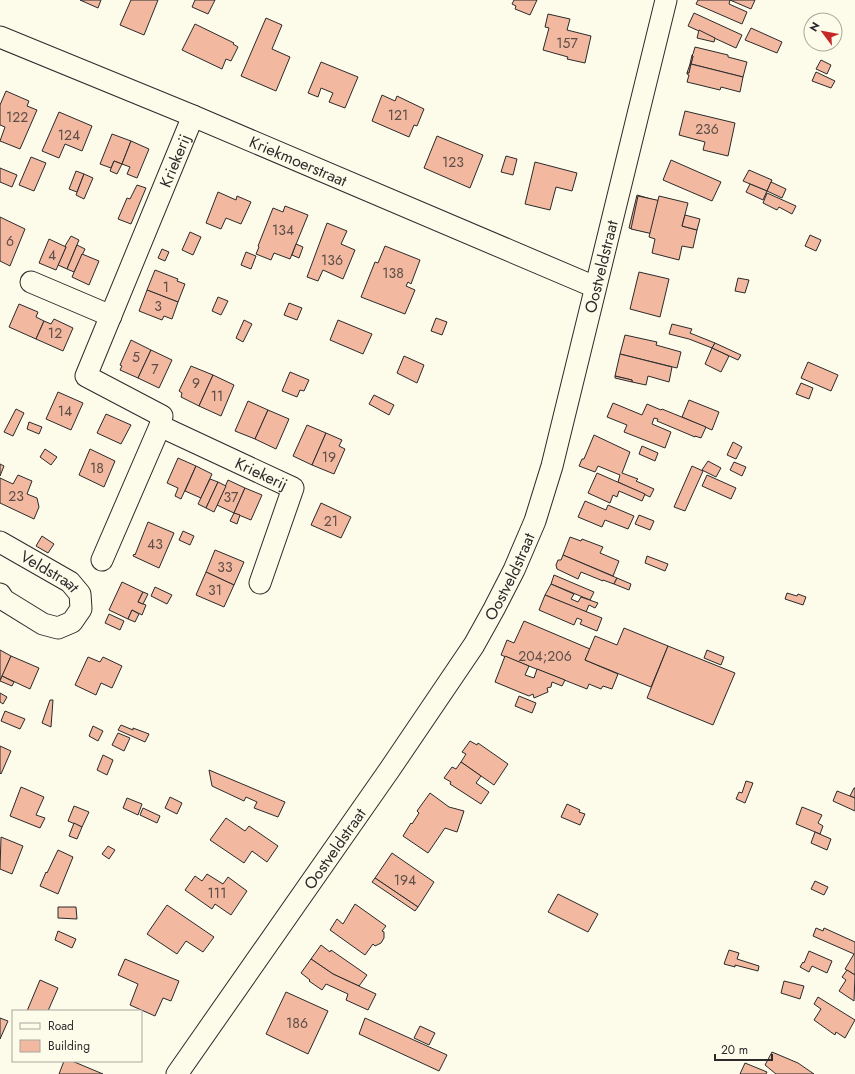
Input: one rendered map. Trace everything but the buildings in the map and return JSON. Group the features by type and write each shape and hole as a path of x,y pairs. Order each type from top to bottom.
{"street":[{"name":"Oostveldstraat","path":"177,1074 390,769 474,645 514,570 537,514 552,466 666,0"},
{"name":"Kriekmoerstraat","path":"0,37 193,116 596,287"},
{"name":"Kriekerij","path":"193,116 86,376 162,416 160,426 293,488 260,583"},
{"path":"31,282 111,316"},
{"path":"102,560 160,426"},
{"name":"Veldstraat","path":"0,542 70,582 80,594 81,609 72,622 58,628 43,624 4,600 0,594"}]}
